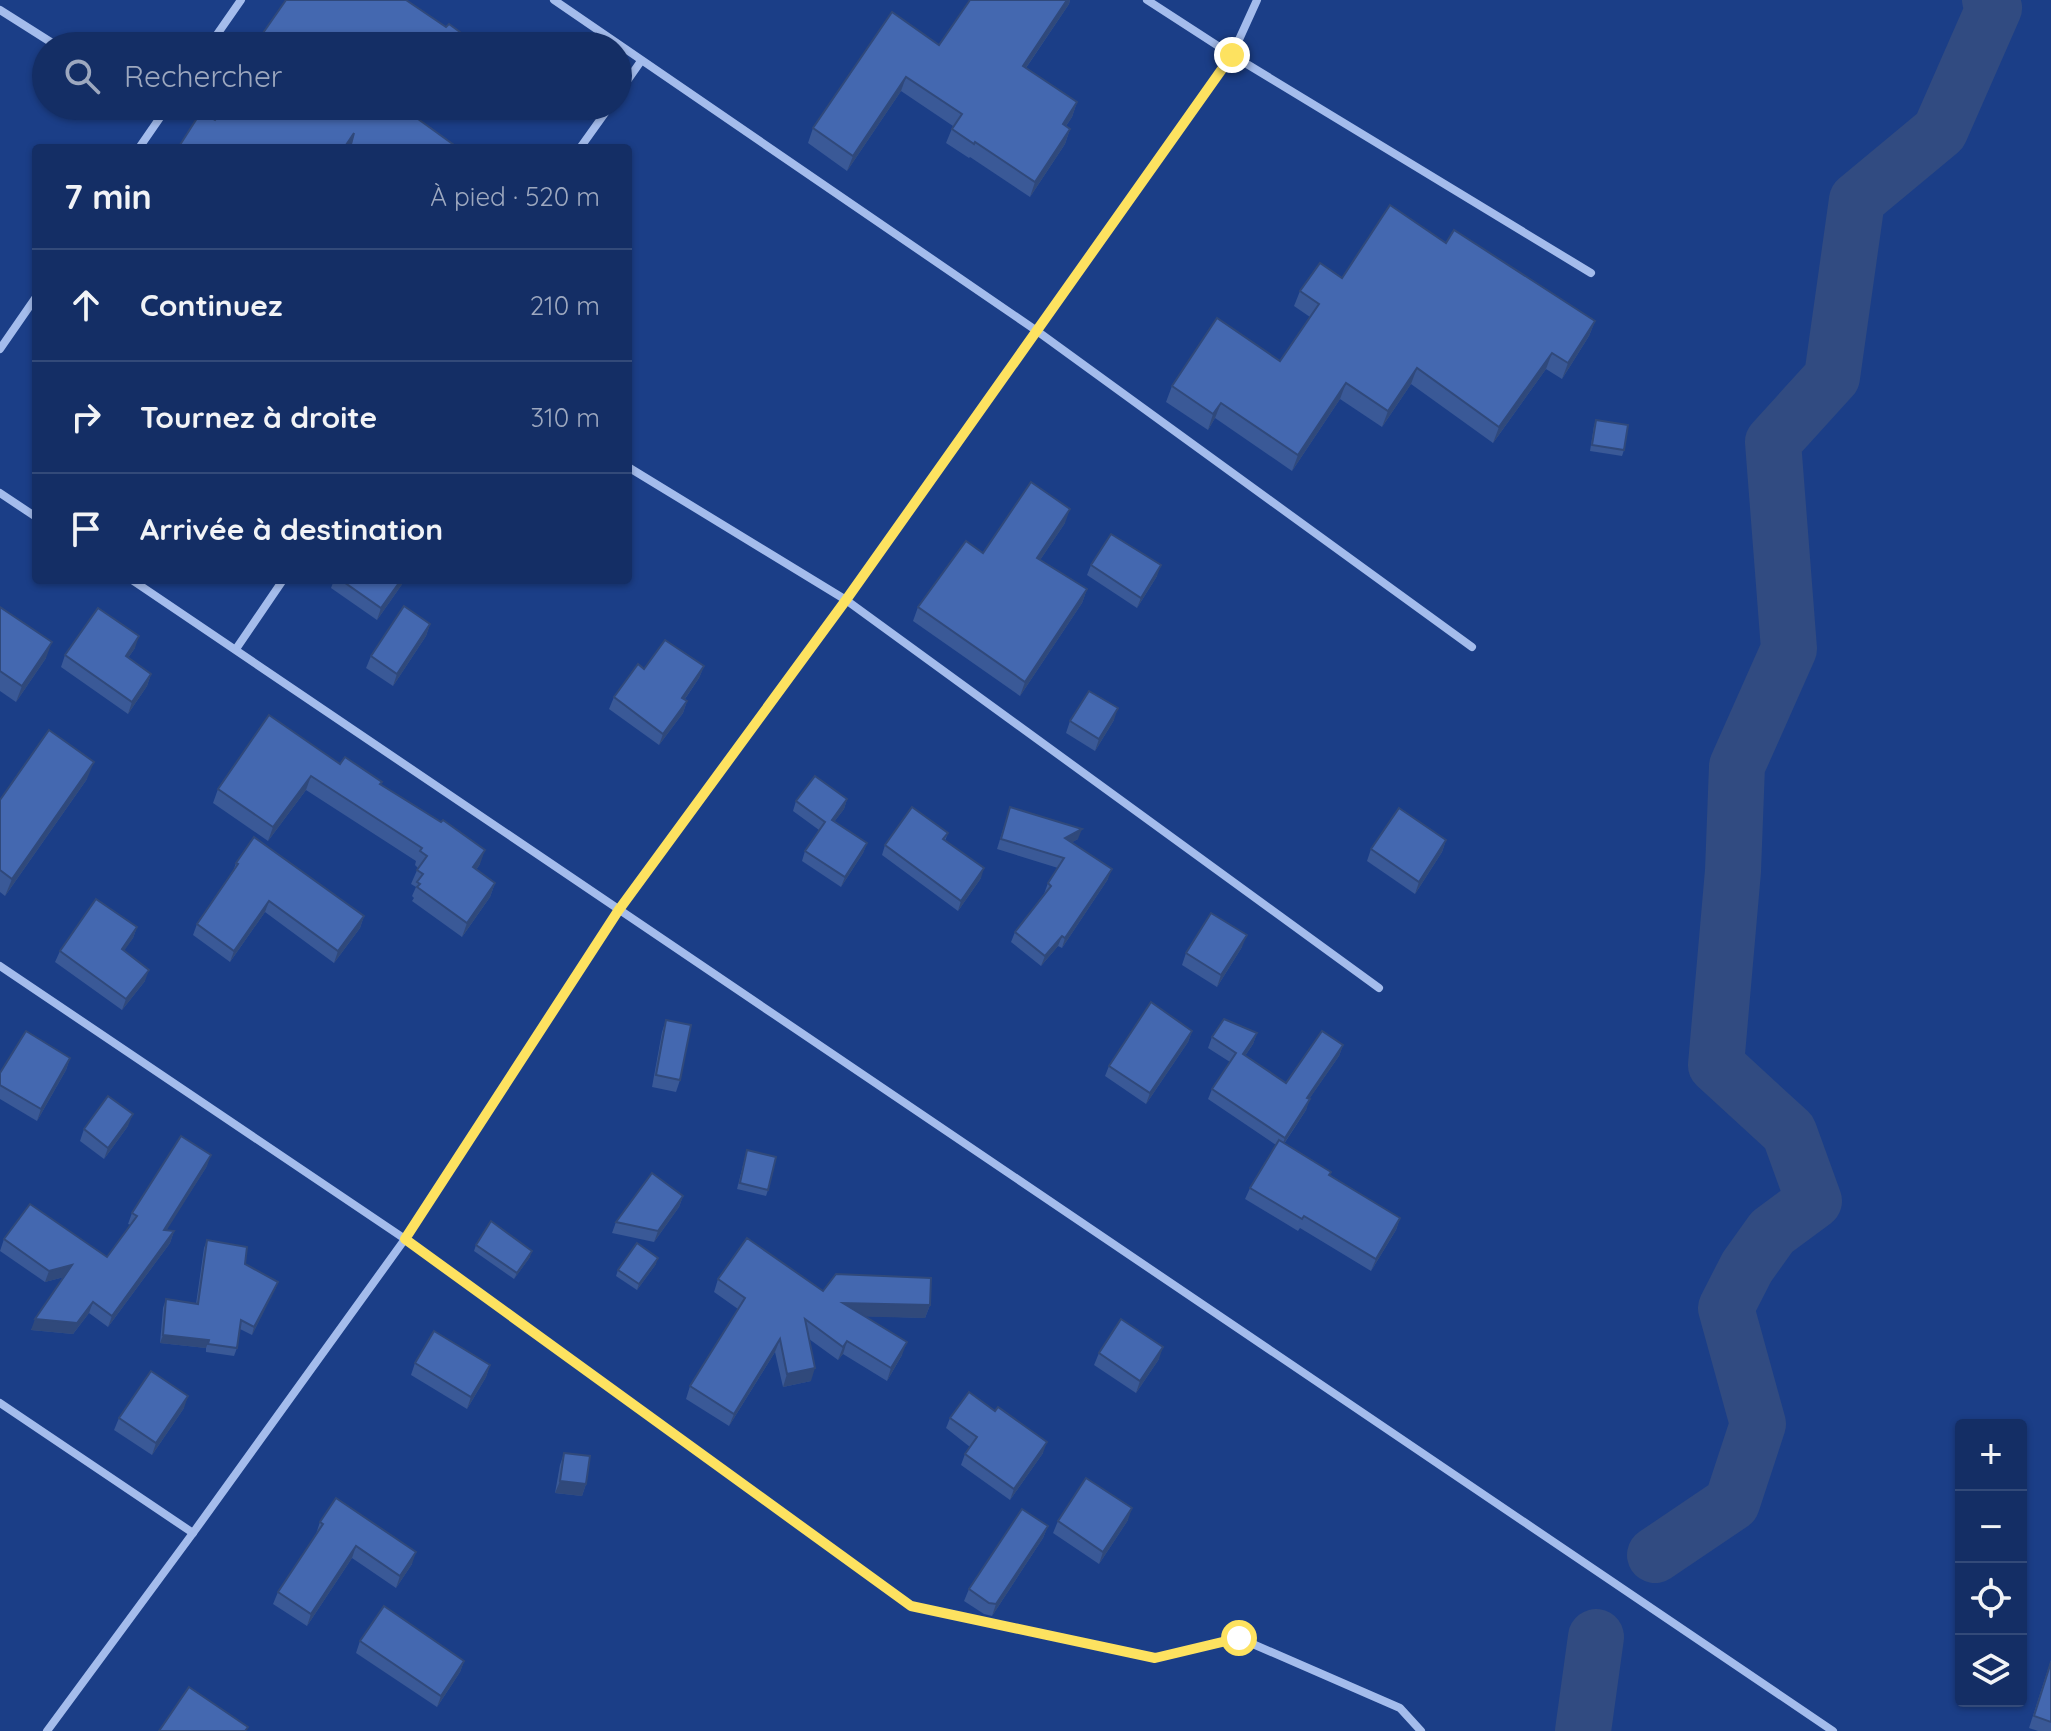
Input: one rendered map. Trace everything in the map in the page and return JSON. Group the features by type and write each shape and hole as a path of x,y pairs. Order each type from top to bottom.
{"street":[{"path":"219,32 241,0"},
{"path":"554,0 600,32"},
{"path":"1147,0 1591,273"},
{"path":"47,1731 405,1239 618,911 846,600 1232,55 1257,0"},
{"path":"0,10 35,32"},
{"path":"632,55 1037,331 1472,647"},
{"path":"632,74 641,61"},
{"path":"142,144 158,120"},
{"path":"583,144 600,120"},
{"path":"0,349 32,303"},
{"path":"632,469 846,600 1379,988"},
{"path":"0,493 32,514"},
{"path":"138,584 1833,1731"},
{"path":"236,649 280,584"},
{"path":"0,966 405,1239 911,1606 1155,1658 1239,1638 1400,1708 1421,1731"},
{"path":"0,1403 193,1533"}],"building":[{"path":"286,0 406,0 446,27 449,24 460,32 264,32"},
{"path":"970,0 1067,0 1023,66 1077,102 1063,124 1070,129 1035,182 952,129 962,114 906,77 853,156 813,128 892,12 939,45"},
{"path":"196,120 419,120 453,144 351,144 354,133 347,144 181,144"},
{"path":"1390,205 1446,243 1454,230 1595,321 1568,363 1552,353 1499,427 1417,368 1388,411 1346,383 1298,455 1221,403 1213,414 1172,386 1217,318 1280,361 1319,304 1300,291 1320,263 1342,278"},
{"path":"1596,420 1628,425 1624,450 1592,445"},
{"path":"1031,482 1070,509 1037,558 1087,589 1025,682 918,607 966,541 983,553"},
{"path":"1111,534 1161,565 1141,598 1091,565"},
{"path":"347,584 398,584 381,608"},
{"path":"404,606 430,624 397,674 371,656"},
{"path":"0,607 52,642 22,686 0,671"},
{"path":"98,608 139,636 126,656 151,674 132,702 65,655"},
{"path":"665,640 704,666 682,698 687,701 663,734 614,697 638,664 644,669"},
{"path":"1089,691 1118,708 1099,739 1070,721"},
{"path":"269,715 340,764 345,757 382,782 380,784 441,822 443,820 485,850 473,867 495,883 467,923 417,887 423,874 417,870 427,856 420,851 422,848 311,776 273,827 218,789"},
{"path":"49,730 94,762 12,879 0,870 0,800"},
{"path":"815,776 847,799 832,820 867,843 845,877 805,851 825,822 796,801"},
{"path":"912,807 948,833 943,839 984,868 961,901 885,845"},
{"path":"1010,807 1082,829 1065,838 1112,869 1065,938 1062,936 1045,956 1015,932 1051,886 1048,883 1064,858 1001,839"},
{"path":"1399,808 1446,840 1419,882 1371,849"},
{"path":"254,837 364,916 338,951 269,901 234,951 197,924"},
{"path":"96,899 137,927 122,949 149,970 126,999 60,951"},
{"path":"1211,913 1247,935 1221,975 1186,953"},
{"path":"1151,1002 1192,1031 1150,1093 1109,1066"},
{"path":"1224,1019 1257,1033 1243,1054 1286,1083 1322,1031 1343,1045 1307,1098 1310,1099 1285,1138 1212,1089 1236,1053 1212,1037"},
{"path":"666,1020 691,1025 680,1080 656,1075"},
{"path":"26,1031 70,1058 41,1109 0,1085 0,1073"},
{"path":"108,1096 133,1114 108,1148 84,1129"},
{"path":"181,1136 211,1155 164,1230 174,1231 112,1316 93,1302 77,1323 35,1319 72,1265 49,1271 4,1239 30,1204 107,1257 137,1216 132,1213"},
{"path":"1279,1140 1400,1218 1376,1259 1250,1188"},
{"path":"747,1150 776,1157 768,1190 740,1183"},
{"path":"652,1173 683,1196 658,1231 616,1222"},
{"path":"491,1221 532,1251 517,1273 476,1245"},
{"path":"747,1238 823,1291 836,1274 931,1278 930,1305 843,1303 907,1342 891,1368 847,1341 843,1347 805,1319 815,1368 787,1374 780,1339 734,1414 690,1386 745,1298 718,1279"},
{"path":"207,1240 247,1247 245,1264 278,1282 254,1327 241,1320 237,1348 208,1344 209,1340 163,1335 166,1299 198,1304"},
{"path":"637,1243 658,1258 639,1284 618,1270"},
{"path":"1121,1319 1163,1347 1140,1381 1099,1353"},
{"path":"434,1331 490,1365 471,1397 415,1363"},
{"path":"151,1371 188,1396 156,1443 119,1418"},
{"path":"969,1392 995,1411 998,1407 1047,1442 1014,1489 965,1454 977,1437 950,1418"},
{"path":"564,1453 590,1456 586,1484 560,1481"},
{"path":"1086,1478 1132,1508 1103,1552 1058,1521"},
{"path":"336,1498 416,1552 400,1576 356,1546 311,1614 278,1592 323,1524 320,1522"},
{"path":"1022,1509 1048,1526 996,1604 989,1603 969,1589"},
{"path":"384,1606 464,1661 441,1696 360,1641"},
{"path":"2051,1662 2051,1722 2034,1716"},
{"path":"189,1687 248,1727 245,1731 159,1731"}],"waterway":[{"path":"1655,1555 1732,1503 1758,1424 1726,1308 1747,1267 1772,1232 1814,1201 1789,1132 1716,1065 1733,871 1737,766 1789,649 1773,442 1832,377 1857,200 1940,131 1994,8 1990,0"},
{"path":"1583,1731 1596,1637"}],"route":[{"path":"1232,55 846,600 618,911 405,1239 911,1606 1155,1658 1239,1638"}]}
